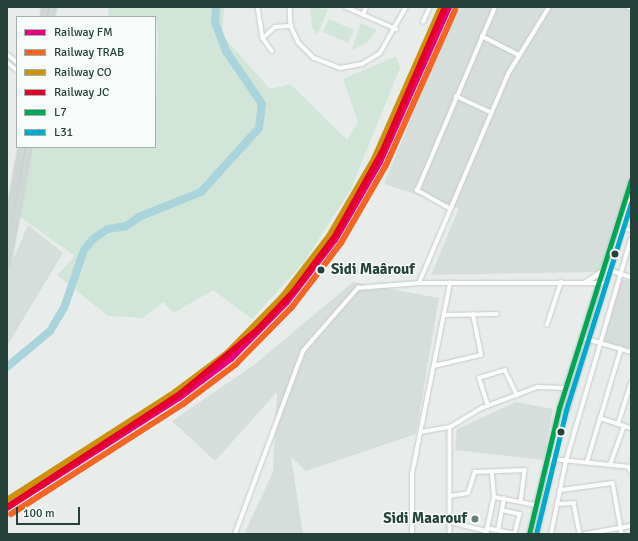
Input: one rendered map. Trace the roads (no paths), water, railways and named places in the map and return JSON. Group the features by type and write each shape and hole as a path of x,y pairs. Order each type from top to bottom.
{"main road":[{"path":"7,231 22,148"},
{"path":"7,265 9,240 29,148"}],"street":[{"path":"258,7 263,38 272,51"},
{"path":"290,7 292,26 299,43 314,58 340,68 373,59 396,29 406,7"},
{"path":"346,7 396,29"},
{"path":"363,15 366,7"},
{"path":"423,22 430,7"},
{"path":"450,209 417,191 495,7"},
{"path":"419,282 491,112 519,55 549,7"},
{"path":"263,38 275,26 292,26"},
{"path":"482,36 519,55"},
{"path":"7,54 16,61"},
{"path":"7,62 16,69"},
{"path":"456,96 491,112"},
{"path":"536,534 565,388 631,180"},
{"path":"529,534 550,459 631,199"},
{"path":"622,228 631,230"},
{"path":"551,534 566,461 599,343 631,239"},
{"path":"585,282 603,270"},
{"path":"609,270 631,277"},
{"path":"236,534 307,346 358,288 419,282 605,283"},
{"path":"547,325 561,282"},
{"path":"412,534 412,474 450,283"},
{"path":"444,315 496,314"},
{"path":"434,366 481,355 473,315"},
{"path":"587,339 631,352"},
{"path":"587,462 621,349"},
{"path":"488,406 479,378 505,370 517,395"},
{"path":"421,432 450,427 488,406 546,385 565,388"},
{"path":"618,424 631,385"},
{"path":"600,418 631,428"},
{"path":"610,465 624,426"},
{"path":"450,427 450,534"},
{"path":"550,459 630,467 631,472"},
{"path":"450,496 468,493 475,472 492,474 526,471 521,502"},
{"path":"487,531 494,497 492,474"},
{"path":"560,490 614,483 622,534"},
{"path":"494,497 536,505"},
{"path":"498,530 504,499"},
{"path":"557,504 574,503 580,534"},
{"path":"450,522 487,531 498,530 515,534 520,514 502,510"},
{"path":"585,534 631,526"}],"waterway":[{"path":"7,367 50,331 64,308 84,250 93,239 108,229 126,226 141,216 201,192 259,128 262,104 226,51 215,23 216,7"}],"rail line":[{"name":"CO","path":"7,500 175,392 226,354 282,297 329,236 374,159 441,7"},
{"name":"JC","path":"7,507 181,393 257,330 293,292 335,236 383,150 445,7"},
{"name":"FM","path":"7,508 179,398 231,359 287,302 335,240 380,162 449,7"},
{"name":"TRAB","path":"11,514 183,404 236,364 292,307 341,243 386,165 455,10"}],"place":[{"name":"Sidi Maârouf","path":"321,270"},
{"name":"Sidi Maarouf","path":"475,519"}]}
